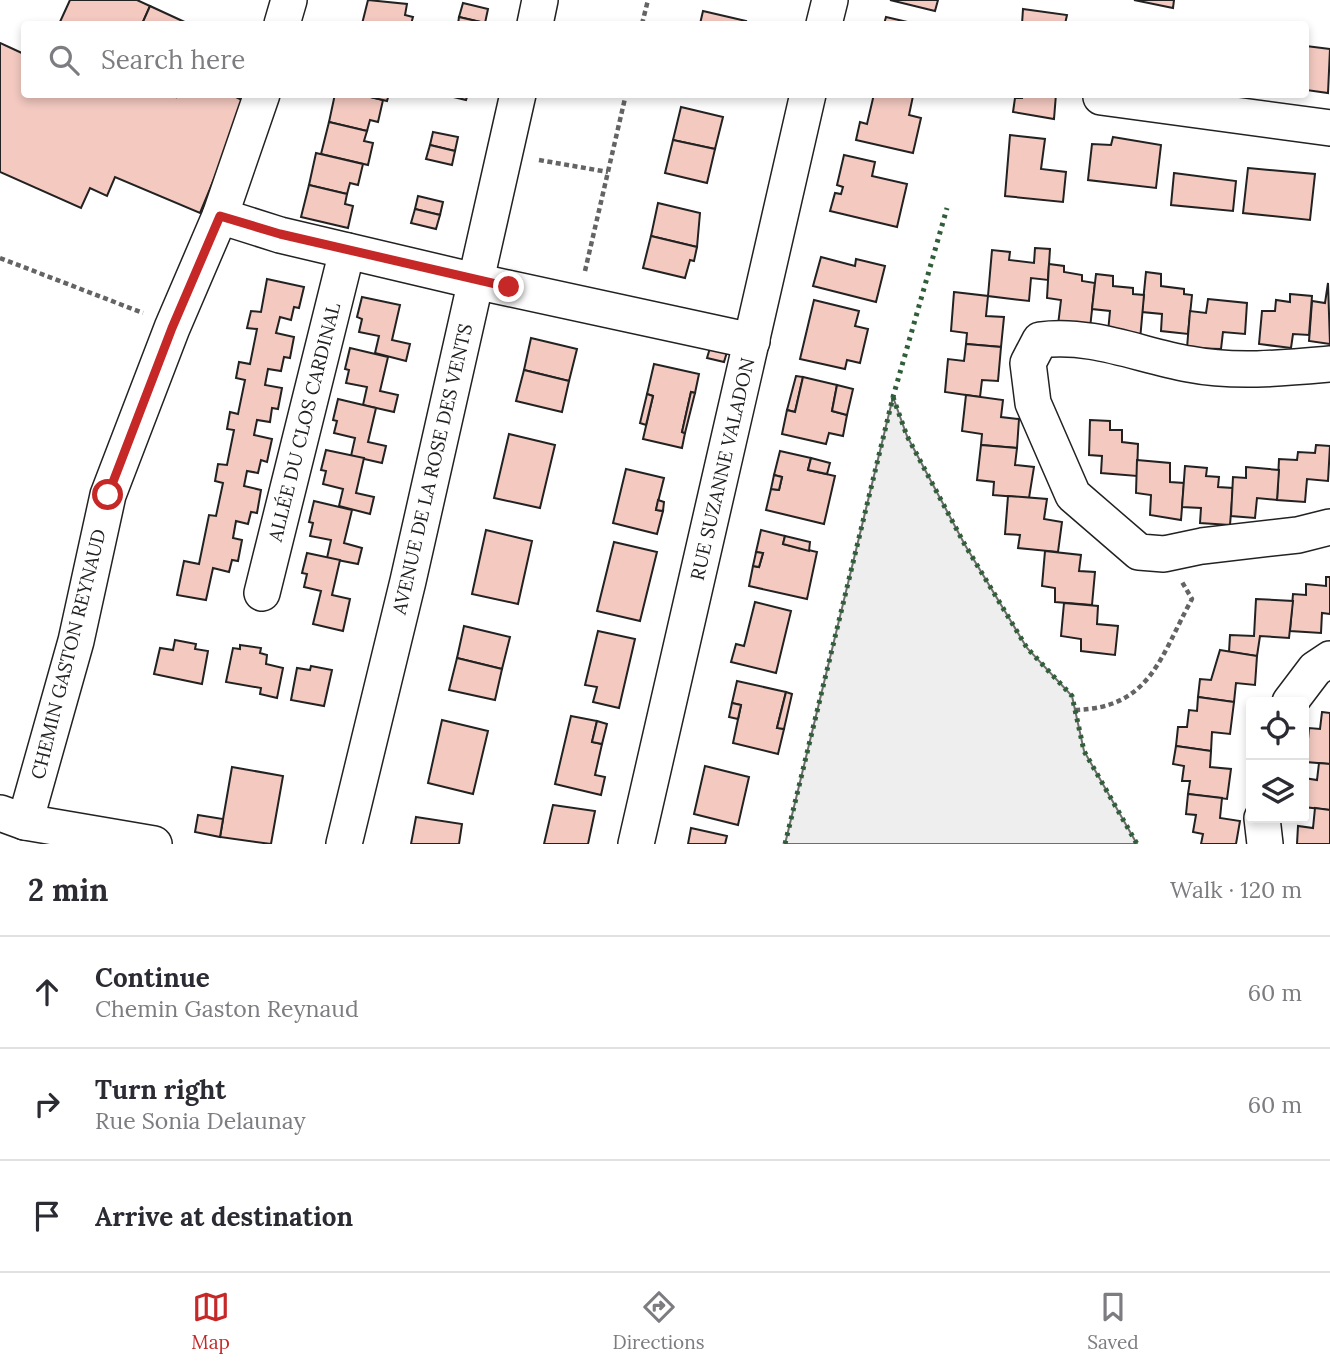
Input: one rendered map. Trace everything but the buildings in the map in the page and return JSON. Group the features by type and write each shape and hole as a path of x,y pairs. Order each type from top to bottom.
{"street":[{"path":"283,21 289,0"},
{"path":"536,21 540,0"},
{"path":"825,21 830,0"},
{"name":"CHEMIN GASTON REYNAUD","path":"13,817 76,641 108,495 172,328 220,216 261,98"},
{"name":"AVENUE DE LA ROSE DES VENTS","path":"344,844 408,581 517,98"},
{"name":"RUE SUZANNE VALADON","path":"636,844 807,98"},
{"path":"1108,98 1330,128"},
{"path":"220,216 347,251 752,341"},
{"name":"ALLÉE DU CLOS CARDINAL","path":"262,593 347,251"},
{"path":"1330,364 1278,369 1191,365 1067,337 1040,340 1028,363 1033,403 1073,495 1139,552 1164,554 1202,546 1298,535 1330,527"},
{"path":"1294,697 1315,669 1330,659"},
{"path":"13,817 154,844"},
{"path":"1263,823 1265,844"}],"path":[{"path":"643,21 648,0"},
{"path":"578,303 625,98"},
{"path":"537,170 540,157 608,172"},
{"path":"0,258 148,315 172,328"},
{"path":"1075,710 1114,706 1132,697 1148,680 1192,599 1164,554"}],"shaded area":[{"path":"893,397 907,436 965,545 1027,648 1072,696 1084,751 1137,844 785,844"}],"hedge":[{"path":"785,844 893,397 947,208"},
{"path":"893,397 907,436 965,545 1027,648 1072,696 1084,751 1137,844"}],"route":[{"path":"108,495 172,328 220,216 231,222 509,287"}]}
